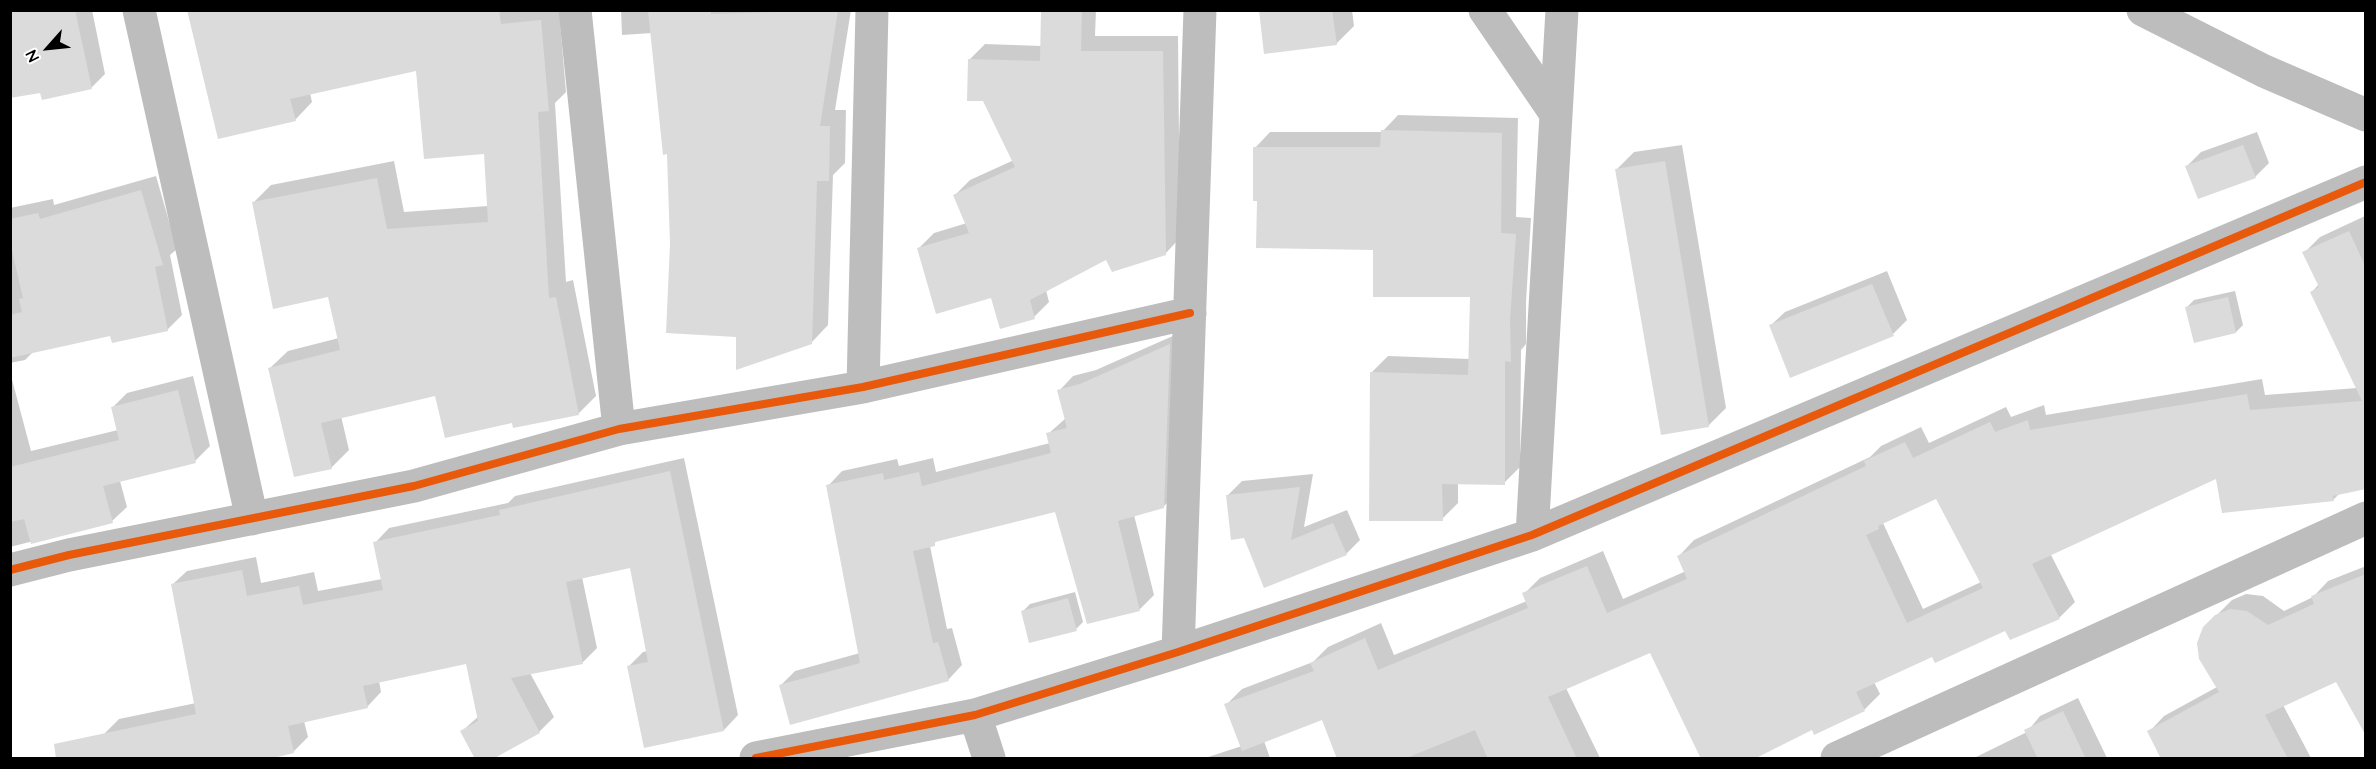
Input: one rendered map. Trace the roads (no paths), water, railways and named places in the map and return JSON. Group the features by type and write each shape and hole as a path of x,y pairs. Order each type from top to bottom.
{"street":[{"path":"139,10 252,519"},
{"path":"575,10 619,429"},
{"path":"862,387 872,10"},
{"path":"1178,652 1200,10"},
{"path":"1485,10 1556,114"},
{"path":"1532,535 1562,10"},
{"path":"2143,10 2264,71 2366,115"},
{"path":"756,759 975,715 1178,652 1532,535 2366,182"},
{"path":"10,570 69,555 414,486 619,429 862,387 1190,313"},
{"path":"1837,759 2361,523"},
{"path":"975,715 989,759"}]}
